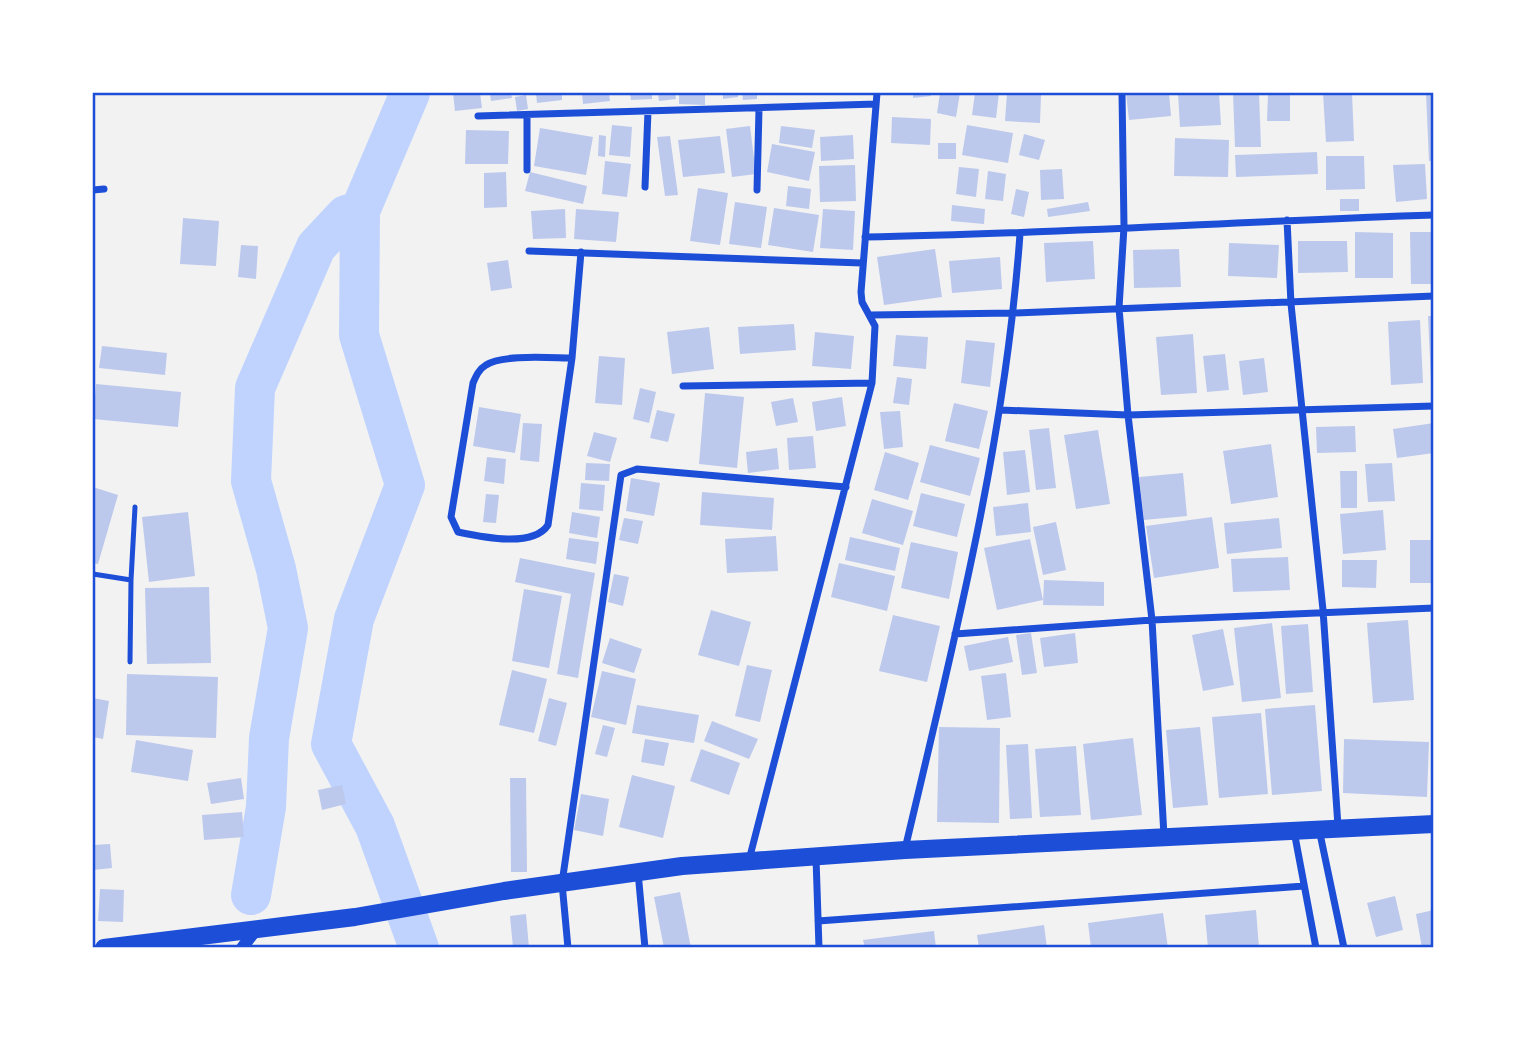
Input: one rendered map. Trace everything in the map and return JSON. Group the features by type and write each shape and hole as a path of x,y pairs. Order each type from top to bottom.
{"main road":[{"path":"104,948 156,945 369,915 638,871 905,850 1434,824"}],"street":[{"path":"749,861 872,383 876,335 871,315 862,302 862,263 877,93"},
{"path":"1122,93 1124,227 1119,308 1128,415 1152,620 1164,837"},
{"path":"478,116 876,104"},
{"path":"757,190 759,109"},
{"path":"645,187 648,111"},
{"path":"527,114 527,170"},
{"path":"93,190 104,189"},
{"path":"865,237 1020,234 1124,227 1434,215"},
{"path":"1287,220 1300,409 1323,610 1338,827"},
{"path":"905,850 955,634 1001,410 1014,313 1020,234"},
{"path":"529,251 862,263"},
{"path":"572,358 489,362 480,370 473,383 451,517 458,532 509,538 543,532 548,525 572,358 581,253"},
{"path":"871,315 1291,304 1434,296"},
{"path":"683,386 872,383"},
{"path":"1001,410 1128,415 1434,406"},
{"path":"568,948 562,883 621,475 637,469 846,487"},
{"path":"955,634 1323,610 1434,608"},
{"path":"1319,828 1343,948"},
{"path":"1294,831 1316,948"},
{"path":"816,857 819,948"},
{"path":"638,871 645,948"},
{"path":"818,921 1304,886"},
{"path":"242,948 255,931"}],"lane":[{"path":"130,662 135,507"},
{"path":"93,575 131,580"}],"building":[{"path":"453,93 480,93 482,108 455,111"},
{"path":"490,93 511,93 512,98 491,101"},
{"path":"536,93 562,93 562,100 537,103"},
{"path":"582,93 609,93 610,101 583,104"},
{"path":"630,93 652,93 652,99 631,100"},
{"path":"658,93 675,93 676,99 659,101"},
{"path":"679,93 705,93 705,105 679,104"},
{"path":"723,93 738,93 738,97 723,99"},
{"path":"742,93 757,93 757,99 743,100"},
{"path":"913,93 931,93 931,96 913,98"},
{"path":"940,93 960,93 956,117 937,113"},
{"path":"975,93 999,93 996,118 972,115"},
{"path":"1007,93 1041,95 1040,123 1005,121"},
{"path":"1126,93 1169,93 1171,116 1129,120"},
{"path":"1178,93 1219,93 1221,125 1180,127"},
{"path":"1233,93 1259,93 1261,147 1235,147"},
{"path":"1268,93 1290,93 1290,121 1267,121"},
{"path":"1323,93 1352,93 1354,141 1326,142"},
{"path":"1426,93 1434,93 1434,161 1429,161"},
{"path":"526,95 528,109 517,111 515,97"},
{"path":"892,117 931,119 930,145 891,143"},
{"path":"612,125 632,127 630,157 609,155"},
{"path":"967,125 1013,133 1008,163 962,155"},
{"path":"750,126 756,174 732,177 726,129"},
{"path":"781,126 815,130 812,148 779,143"},
{"path":"540,128 593,137 586,175 534,166"},
{"path":"466,130 509,131 508,164 465,164"},
{"path":"1024,134 1045,140 1039,160 1019,155"},
{"path":"599,135 606,136 605,157 598,156"},
{"path":"853,135 854,159 821,161 820,137"},
{"path":"670,136 678,195 665,196 657,137"},
{"path":"720,136 725,173 683,177 678,140"},
{"path":"1175,138 1229,140 1228,177 1174,176"},
{"path":"938,143 956,143 956,159 938,159"},
{"path":"772,144 815,152 809,181 767,172"},
{"path":"1317,152 1318,174 1236,177 1235,155"},
{"path":"1326,156 1364,156 1365,189 1326,190"},
{"path":"605,161 631,164 627,197 602,194"},
{"path":"1425,164 1427,199 1396,202 1393,165"},
{"path":"855,165 856,201 820,202 819,166"},
{"path":"959,167 979,169 976,197 956,194"},
{"path":"1062,169 1064,199 1041,200 1040,170"},
{"path":"988,171 1006,174 1003,201 985,199"},
{"path":"506,172 507,207 484,208 484,173"},
{"path":"530,172 587,186 583,204 525,191"},
{"path":"788,186 811,189 809,209 786,206"},
{"path":"698,188 728,193 720,245 690,241"},
{"path":"1016,189 1029,192 1024,217 1011,214"},
{"path":"1340,199 1359,199 1359,211 1340,211"},
{"path":"735,202 767,207 761,248 729,244"},
{"path":"1088,202 1090,211 1048,217 1047,209"},
{"path":"952,205 985,209 984,224 951,221"},
{"path":"774,208 819,215 813,252 768,245"},
{"path":"565,209 566,238 533,239 531,211"},
{"path":"576,209 619,212 616,242 574,239"},
{"path":"823,209 855,211 853,250 820,248"},
{"path":"183,218 219,221 216,266 180,264"},
{"path":"1355,232 1393,233 1393,278 1355,278"},
{"path":"1410,232 1434,232 1434,284 1411,284"},
{"path":"1093,241 1095,279 1046,282 1044,243"},
{"path":"1298,241 1347,241 1348,272 1298,273"},
{"path":"1229,243 1279,245 1277,278 1228,276"},
{"path":"241,245 258,246 256,279 238,277"},
{"path":"935,249 942,297 884,305 877,257"},
{"path":"1179,249 1181,287 1134,288 1133,250"},
{"path":"1000,257 1002,289 952,293 949,261"},
{"path":"508,260 512,288 491,291 487,263"},
{"path":"1428,316 1434,316 1434,380 1431,380"},
{"path":"1420,320 1423,383 1391,385 1388,322"},
{"path":"794,324 796,350 740,354 738,327"},
{"path":"709,327 714,369 672,374 667,332"},
{"path":"815,332 854,336 851,369 812,366"},
{"path":"1193,334 1197,393 1161,395 1156,337"},
{"path":"896,335 928,337 926,369 893,366"},
{"path":"966,340 995,343 990,387 961,383"},
{"path":"102,346 167,353 165,375 99,368"},
{"path":"1225,354 1229,390 1207,392 1203,356"},
{"path":"599,356 625,358 622,405 595,403"},
{"path":"1264,358 1268,392 1243,395 1239,361"},
{"path":"897,377 912,379 909,405 893,403"},
{"path":"96,384 181,392 178,427 93,419"},
{"path":"640,388 656,392 649,423 633,419"},
{"path":"705,393 744,397 737,468 699,464"},
{"path":"842,397 846,426 816,431 812,402"},
{"path":"793,398 798,422 776,426 771,402"},
{"path":"954,403 988,411 979,449 945,441"},
{"path":"479,407 521,414 515,453 473,446"},
{"path":"657,410 675,414 668,442 650,438"},
{"path":"900,411 903,447 884,449 880,412"},
{"path":"523,423 542,424 539,462 520,460"},
{"path":"1434,423 1434,453 1397,458 1393,429"},
{"path":"1355,426 1356,452 1317,453 1316,427"},
{"path":"1049,428 1056,488 1036,490 1029,430"},
{"path":"1098,430 1110,504 1076,509 1064,435"},
{"path":"594,432 617,438 610,462 587,456"},
{"path":"813,436 816,468 789,470 787,438"},
{"path":"1271,444 1278,497 1231,504 1223,451"},
{"path":"930,445 980,458 970,496 920,482"},
{"path":"777,448 779,469 748,473 746,452"},
{"path":"1025,450 1030,492 1007,495 1003,452"},
{"path":"885,452 919,463 908,500 874,490"},
{"path":"487,457 506,459 504,484 484,481"},
{"path":"586,463 610,464 609,481 585,480"},
{"path":"1392,463 1395,501 1368,502 1365,464"},
{"path":"1340,471 1357,471 1357,508 1341,508"},
{"path":"1183,473 1187,516 1144,520 1139,477"},
{"path":"631,478 660,483 654,516 626,511"},
{"path":"581,483 605,485 603,511 579,509"},
{"path":"93,487 118,495 98,564 93,563"},
{"path":"702,492 774,498 772,530 700,525"},
{"path":"921,493 965,504 957,537 913,526"},
{"path":"486,494 499,495 496,523 483,522"},
{"path":"872,499 913,511 903,545 862,533"},
{"path":"1028,503 1031,532 996,536 993,507"},
{"path":"1383,510 1386,550 1343,554 1340,514"},
{"path":"188,512 195,576 149,582 142,517"},
{"path":"572,512 600,517 597,538 569,533"},
{"path":"1212,517 1219,568 1154,578 1146,526"},
{"path":"624,518 643,521 638,544 619,540"},
{"path":"1279,518 1282,548 1227,554 1224,523"},
{"path":"1056,522 1066,570 1043,575 1033,527"},
{"path":"776,536 778,571 727,573 725,539"},
{"path":"850,537 900,548 895,571 845,560"},
{"path":"569,538 599,542 596,564 566,559"},
{"path":"1030,539 1043,600 997,610 984,548"},
{"path":"1410,540 1434,540 1434,583 1410,583"},
{"path":"911,542 958,552 949,599 901,588"},
{"path":"1288,557 1290,590 1233,592 1231,559"},
{"path":"520,558 595,573 578,678 557,674 571,594 515,582"},
{"path":"1342,560 1377,560 1376,588 1342,587"},
{"path":"839,563 895,576 887,611 831,597"},
{"path":"614,574 629,577 623,606 608,602"},
{"path":"1044,580 1104,582 1104,606 1043,605"},
{"path":"209,587 211,663 147,664 145,588"},
{"path":"524,589 562,596 549,668 512,661"},
{"path":"711,610 751,622 739,666 698,655"},
{"path":"893,615 940,626 927,682 879,671"},
{"path":"1408,620 1414,700 1373,703 1367,623"},
{"path":"1272,623 1281,698 1242,702 1234,628"},
{"path":"1308,624 1313,692 1286,694 1281,626"},
{"path":"1223,629 1234,685 1203,691 1192,635"},
{"path":"1031,633 1037,673 1022,675 1016,635"},
{"path":"1075,633 1078,663 1044,667 1040,638"},
{"path":"1008,637 1013,662 969,671 964,646"},
{"path":"610,638 642,649 634,673 602,663"},
{"path":"747,665 772,670 760,722 735,716"},
{"path":"512,670 547,679 534,733 499,725"},
{"path":"602,671 636,679 626,725 591,717"},
{"path":"1006,673 1011,717 987,720 981,676"},
{"path":"127,674 218,677 216,738 126,735"},
{"path":"93,698 109,701 103,739 93,737"},
{"path":"549,698 567,703 556,746 538,741"},
{"path":"637,705 699,715 694,743 632,733"},
{"path":"1315,705 1322,791 1272,795 1265,709"},
{"path":"1261,713 1268,794 1219,798 1212,717"},
{"path":"712,721 758,739 749,759 704,741"},
{"path":"603,725 615,728 607,757 595,754"},
{"path":"939,727 1000,728 999,823 937,822"},
{"path":"1200,727 1208,805 1173,808 1166,730"},
{"path":"1133,738 1142,815 1091,820 1083,744"},
{"path":"645,739 669,743 664,766 641,762"},
{"path":"1344,739 1429,742 1427,797 1343,793"},
{"path":"136,740 193,750 188,781 131,772"},
{"path":"1028,744 1032,818 1010,819 1006,745"},
{"path":"1076,746 1081,815 1040,817 1035,749"},
{"path":"701,749 740,763 729,795 690,781"},
{"path":"632,775 675,786 663,838 619,827"},
{"path":"241,778 244,799 211,804 207,783"},
{"path":"510,778 526,778 527,872 511,872"},
{"path":"342,785 346,804 322,810 318,790"},
{"path":"581,794 609,799 603,836 574,830"},
{"path":"242,812 244,837 204,840 202,815"},
{"path":"110,844 112,868 93,870 93,845"},
{"path":"100,889 124,890 123,922 98,921"},
{"path":"680,892 691,948 664,948 654,897"},
{"path":"1395,896 1403,930 1376,937 1367,903"},
{"path":"1256,910 1259,948 1208,948 1205,915"},
{"path":"1434,910 1434,948 1422,948 1416,914"},
{"path":"1163,913 1168,948 1091,948 1088,923"},
{"path":"526,914 529,948 513,948 510,916"},
{"path":"1044,925 1047,948 979,948 977,935"},
{"path":"934,931 936,948 865,948 863,940"}],"waterway":[{"path":"410,93 360,211 359,335 405,485 354,619 331,744 375,826 419,948"},
{"path":"251,895 266,807 269,738 288,628 276,569 251,481 255,388 316,247 346,215 360,211"}]}
